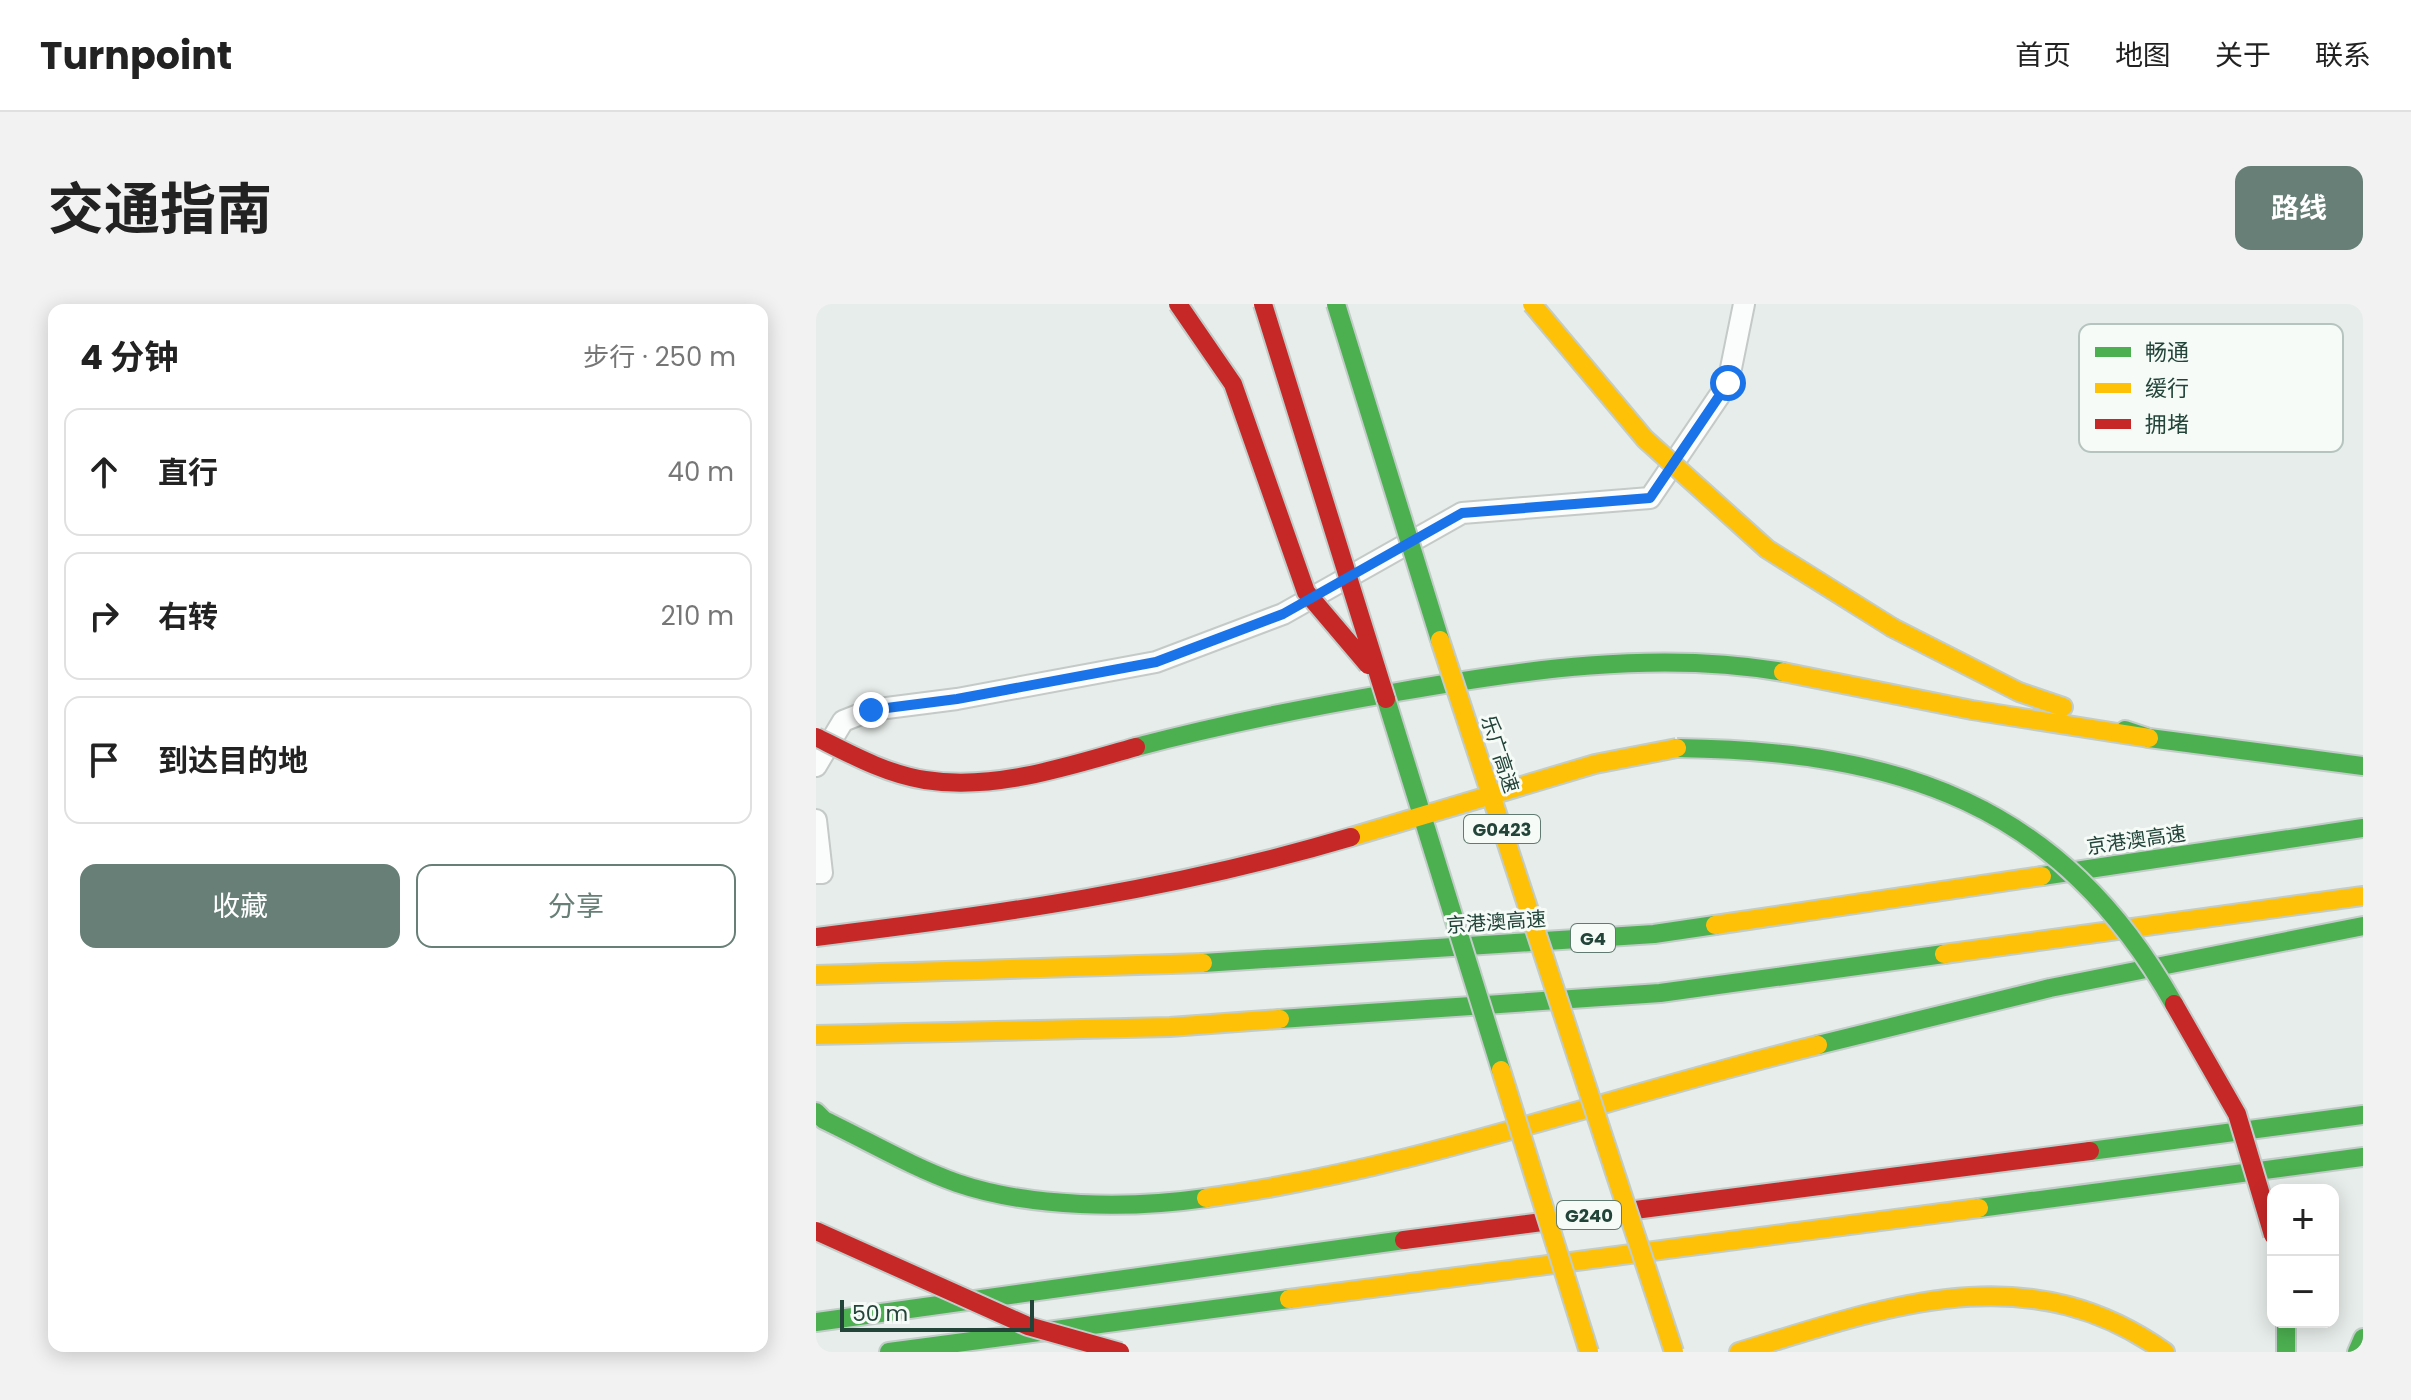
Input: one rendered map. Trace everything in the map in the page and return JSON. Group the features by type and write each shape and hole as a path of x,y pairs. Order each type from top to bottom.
{"highway":[{"path":"1178,304 1233,384 1306,592 1379,678"},
{"path":"1263,304 1589,1352"},
{"name":"乐广高速","path":"1336,304 1419,577 1674,1352"},
{"path":"1532,304 1645,439 1767,549 1893,628 2019,692 2149,738"},
{"path":"816,737 855,757 924,780 972,781 1037,775 1236,720 1517,671 1664,663 1778,671 1868,686 1972,710 2149,738 2363,766"},
{"path":"816,937 1014,913 1264,863 1595,764 1669,748 1752,749 1833,758 1931,784 2012,825 2099,895 2152,964 2237,1114 2267,1215"},
{"name":"京港澳高速","path":"816,975 1145,967 1654,934 2363,828"},
{"path":"816,1035 1170,1027 1660,993 2363,896"},
{"path":"816,1112 824,1120 958,1183 1066,1205 1173,1203 1280,1188 1403,1161 1729,1067 2050,988 2363,926"},
{"name":"G240","path":"816,1322 1145,1274 2363,1115"},
{"name":"G240","path":"889,1352 2363,1157"},
{"path":"816,1231 1028,1326 1120,1352"},
{"path":"1739,1352 1892,1306 1964,1295 2037,1299 2090,1311 2137,1329 2165,1352"},
{"path":"1028,1326 1063,1352"},
{"path":"2286,1328 2286,1352"},
{"path":"2357,1352 2363,1338"}],"street":[{"path":"816,766 843,721 857,715 871,710 957,699 1156,662 1283,614 1462,513 1650,498 1728,383 1744,304"},
{"path":"816,820 822,873 816,873"}],"traffic: fast":[{"path":"1336,304 1440,640"},
{"path":"1136,747 1331,704 1541,670 1687,663 1783,672"},
{"path":"1386,699 1501,1070"},
{"path":"2125,730 2149,738 2363,766"},
{"path":"1677,748 1757,752 1832,761 1901,777 1966,801 2025,835 2079,879 2129,935 2174,1004"},
{"path":"2042,876 2363,828"},
{"path":"1203,963 1654,934 1715,925"},
{"path":"1818,1045 2050,988 2363,926"},
{"path":"1280,1019 1660,993 1944,954"},
{"path":"816,1112 824,1120 907,1162 940,1177 986,1191 1048,1202 1080,1204 1145,1204 1206,1198"},
{"path":"2090,1151 2363,1115"},
{"path":"1979,1208 2363,1157"},
{"path":"816,1322 1404,1240"},
{"path":"889,1352 1289,1299"},
{"path":"2286,1328 2286,1352"},
{"path":"2357,1352 2363,1338"}],"traffic: slow":[{"path":"1532,304 1645,439 1767,549 1893,628"},
{"path":"1893,628 2019,692 2063,707"},
{"path":"1440,640 1674,1352"},
{"path":"1783,672 1972,710 2149,738"},
{"path":"1351,837 1595,764 1677,748"},
{"path":"1715,925 2042,876"},
{"path":"1944,954 2363,896"},
{"path":"816,975 1203,963"},
{"path":"816,1035 1170,1027 1280,1019"},
{"path":"1206,1198 1284,1185 1438,1150 1818,1045"},
{"path":"1501,1070 1589,1352"},
{"path":"1289,1299 1979,1208"},
{"path":"1739,1352 1902,1306 1955,1298 2008,1297 2060,1304 2113,1322 2165,1352"}],"traffic: jam":[{"path":"1178,304 1233,384 1306,592 1368,665"},
{"path":"1263,304 1386,699"},
{"path":"816,737 896,773 952,783 1032,775 1136,747"},
{"path":"816,937 951,919 1153,886 1351,837"},
{"path":"2174,1004 2237,1114 2267,1215"},
{"path":"1404,1240 2090,1151"},
{"path":"816,1231 1028,1326 1120,1352"}],"route":[{"path":"871,710 957,699 1156,662 1283,614 1462,513 1650,498 1728,383"}]}
